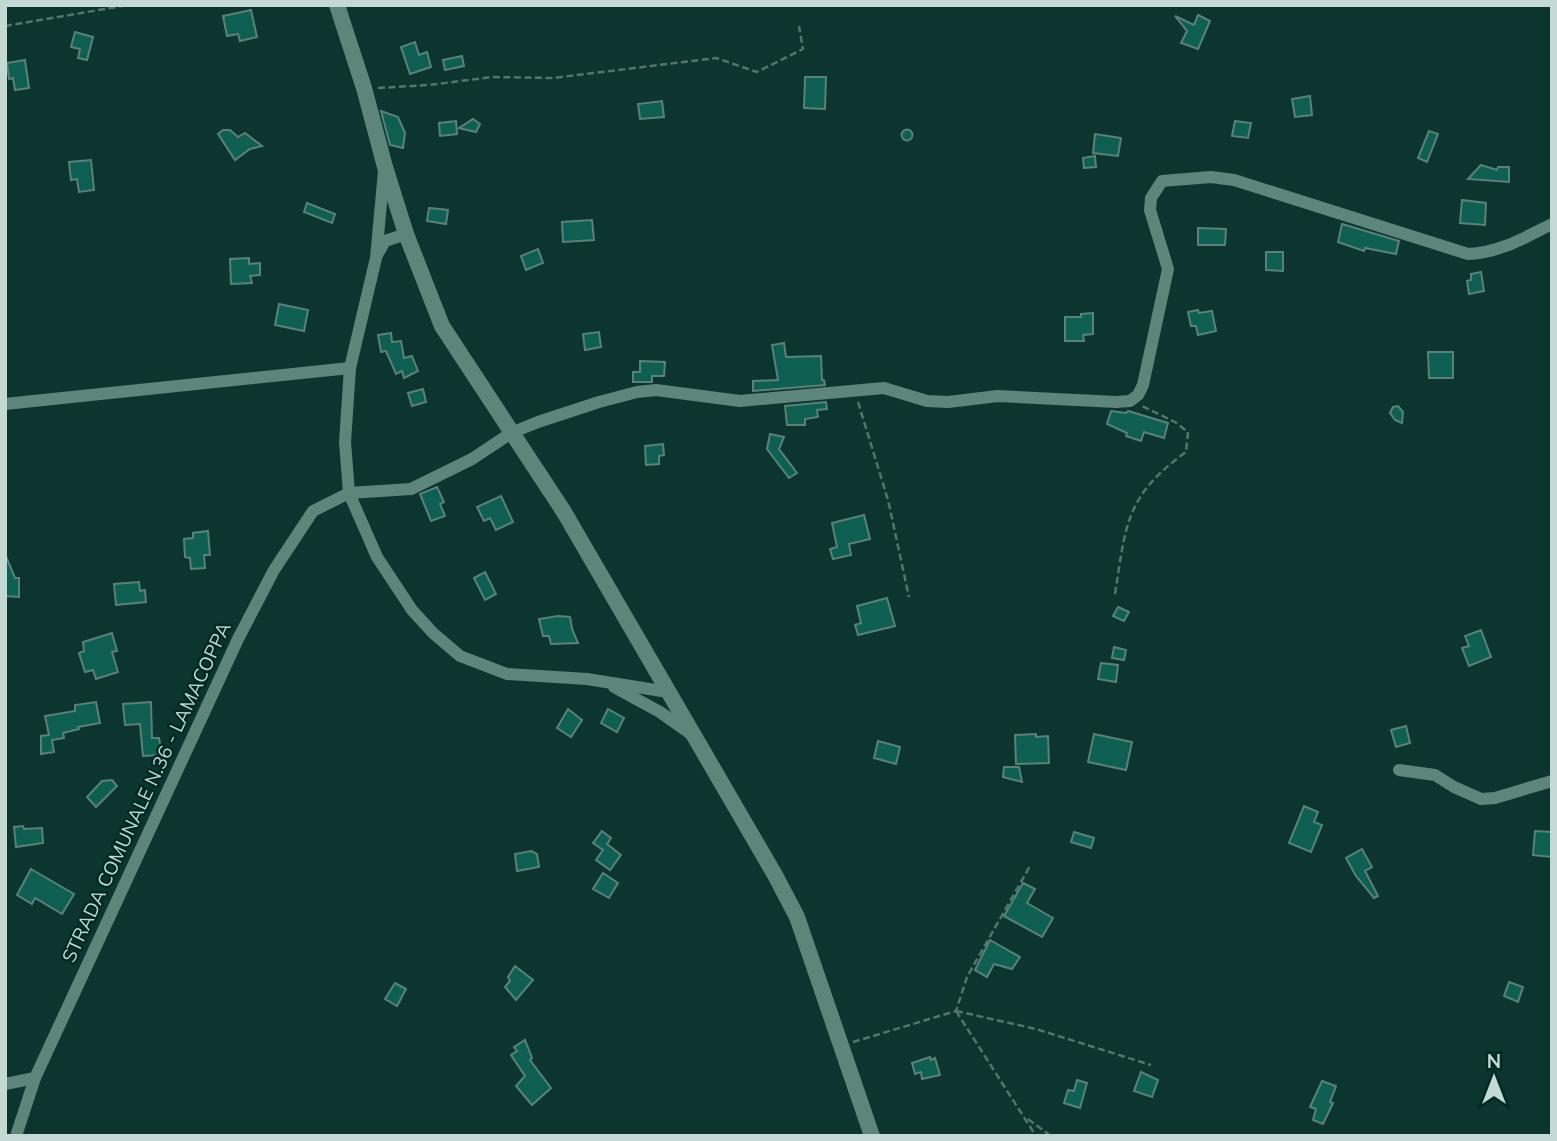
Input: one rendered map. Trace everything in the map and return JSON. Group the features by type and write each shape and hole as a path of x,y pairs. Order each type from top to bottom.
{"main road":[{"path":"337,5 406,234 442,326 564,512 775,875 797,917 872,1136"}],"street":[{"path":"385,167 376,258 350,368 345,442 349,493 377,557 412,610 460,656 506,674 587,679 668,692"},
{"path":"349,493 411,489 472,459 511,433 599,402 646,391 740,401 884,388 927,401 948,402 998,396 1080,402 1130,401 1138,395 1143,385 1168,269 1150,210 1151,198 1162,181 1211,177 1234,180 1468,254 1485,254 1506,247 1552,224"},
{"path":"376,258 386,241 406,234"},
{"path":"5,404 350,368"},
{"name":"STRADA COMUNALE N.36 - LAMACOPPA","path":"16,1136 35,1078 238,639 274,570 313,511 349,493"},
{"path":"587,679 620,690 693,734"},
{"path":"1399,770 1435,775 1481,799 1495,798 1552,780"},
{"path":"5,1084 35,1078"}],"path":[{"path":"5,26 128,5"},
{"path":"364,88 429,85 492,77 553,78 716,58 757,72 803,49 799,26"},
{"path":"855,392 888,500 909,597"},
{"path":"1115,594 1125,532 1137,500 1160,471 1186,452 1188,432 1175,422 1130,401"},
{"path":"956,1012 967,977 1030,866"},
{"path":"840,1046 956,1012 1037,1029 1151,1065"},
{"path":"956,1012 1036,1136"},
{"path":"1025,1117 1051,1136"}],"building":[{"path":"251,10 257,37 240,41 238,34 227,36 223,16"},
{"path":"1198,15 1210,21 1198,49 1181,43 1187,31 1175,16 1194,25"},
{"path":"75,32 93,37 87,60 78,58 80,49 71,47"},
{"path":"415,42 419,55 427,52 431,67 410,74 401,47"},
{"path":"462,56 464,66 445,70 443,60"},
{"path":"25,60 29,88 15,90 13,78 9,79 7,63"},
{"path":"805,77 826,77 825,109 804,108"},
{"path":"1310,96 1312,115 1295,117 1292,99"},
{"path":"662,101 664,117 640,119 638,104"},
{"path":"381,111 398,117 405,133 403,148 390,145"},
{"path":"473,119 480,124 476,132 459,128"},
{"path":"456,121 457,134 440,136 439,123"},
{"path":"1235,121 1251,123 1248,138 1232,136"},
{"path":"907,129 913,135 907,141 901,135"},
{"path":"223,130 230,130 238,137 245,133 262,146 250,149 235,160 218,134"},
{"path":"1429,131 1438,134 1427,162 1418,158"},
{"path":"1095,134 1121,138 1118,156 1093,153"},
{"path":"1095,156 1096,167 1084,168 1083,158"},
{"path":"91,160 94,190 79,192 77,179 71,180 69,162"},
{"path":"1481,165 1497,170 1498,167 1509,167 1509,182 1468,179"},
{"path":"1462,200 1486,203 1485,225 1460,223"},
{"path":"307,203 335,214 332,223 304,212"},
{"path":"429,208 448,210 446,224 427,221"},
{"path":"592,220 594,240 563,242 562,222"},
{"path":"1342,224 1399,241 1396,254 1365,248 1364,251 1338,242"},
{"path":"1198,228 1226,229 1225,245 1198,245"},
{"path":"538,249 543,263 526,270 521,256"},
{"path":"1266,252 1283,252 1283,271 1266,270"},
{"path":"249,258 249,264 260,263 260,275 250,276 252,283 231,284 230,259"},
{"path":"1481,272 1484,291 1469,294 1467,281 1471,280 1471,274"},
{"path":"279,304 308,310 304,331 275,325"},
{"path":"1198,310 1199,313 1212,311 1216,331 1198,335 1196,326 1191,326 1188,312"},
{"path":"1093,313 1093,334 1083,335 1084,341 1065,341 1065,317 1081,317 1081,314"},
{"path":"599,332 601,347 585,350 583,334"},
{"path":"391,333 392,342 401,341 404,358 412,356 418,371 404,378 402,371 396,374 386,351 381,352 378,335"},
{"path":"784,343 786,357 821,356 822,380 825,385 753,391 753,381 778,380 772,345"},
{"path":"1428,352 1453,352 1453,378 1429,378"},
{"path":"640,361 665,362 664,376 652,376 652,382 633,382 633,372 640,372"},
{"path":"423,389 426,402 412,406 408,393"},
{"path":"826,402 827,409 817,410 818,417 805,419 805,425 787,425 785,406"},
{"path":"1398,406 1403,412 1402,423 1395,420 1390,413 1393,407"},
{"path":"1111,411 1128,411 1168,423 1164,438 1144,432 1141,441 1126,436 1127,433 1107,424"},
{"path":"770,434 784,437 779,449 797,473 789,478 767,449"},
{"path":"663,444 664,455 659,456 659,464 646,465 645,446"},
{"path":"437,487 444,502 440,504 445,516 431,521 420,494"},
{"path":"501,496 513,522 496,530 490,518 484,521 477,507"},
{"path":"864,515 870,539 849,544 851,555 833,559 830,549 837,547 832,523"},
{"path":"208,531 210,555 204,555 205,568 191,569 190,558 185,557 184,539 193,538 193,533"},
{"path":"5,554 15,578 19,578 19,597 5,596"},
{"path":"485,572 496,594 485,600 474,578"},
{"path":"139,582 140,591 145,590 146,602 116,605 114,584"},
{"path":"887,598 895,626 858,635 855,625 861,623 857,606"},
{"path":"1118,607 1129,612 1124,621 1113,616"},
{"path":"570,617 578,643 551,644 549,636 543,636 539,619"},
{"path":"1481,630 1491,657 1469,666 1462,648 1469,646 1465,636"},
{"path":"112,633 117,651 112,652 118,672 96,679 93,670 85,672 79,653 84,651 83,642"},
{"path":"1114,647 1126,650 1124,660 1112,658"},
{"path":"1101,663 1118,665 1116,682 1098,679"},
{"path":"96,702 100,723 63,733 64,738 52,740 54,752 41,754 41,736 49,735 45,716 75,711 75,705"},
{"path":"151,702 152,738 159,738 162,755 143,756 140,724 125,725 123,704"},
{"path":"568,709 582,720 571,737 557,728"},
{"path":"608,709 624,718 617,732 601,723"},
{"path":"1406,726 1410,743 1396,747 1391,730"},
{"path":"1036,734 1036,737 1048,736 1049,763 1016,764 1015,735"},
{"path":"1094,734 1132,742 1126,770 1088,762"},
{"path":"878,741 900,747 896,764 874,758"},
{"path":"1004,767 1019,767 1022,782 1003,777"},
{"path":"112,780 117,786 96,807 87,797 102,781"},
{"path":"1304,806 1318,812 1314,822 1322,825 1311,852 1289,843"},
{"path":"23,826 24,829 42,828 43,843 16,847 14,827"},
{"path":"602,831 611,838 607,844 621,855 610,870 596,860 603,850 593,843"},
{"path":"1535,831 1552,832 1552,857 1533,855"},
{"path":"1074,832 1094,838 1091,848 1071,842"},
{"path":"1362,849 1372,867 1365,871 1378,896 1374,898 1356,876 1346,858"},
{"path":"531,851 537,854 539,867 517,871 515,854"},
{"path":"31,869 74,894 62,914 35,898 32,904 17,895"},
{"path":"603,873 618,883 609,898 593,889"},
{"path":"1023,883 1035,889 1027,903 1053,918 1042,937 1004,916"},
{"path":"990,940 1020,957 1012,969 994,964 987,977 975,970"},
{"path":"515,966 533,980 516,1000 505,987"},
{"path":"1509,982 1523,987 1518,1002 1504,996"},
{"path":"395,983 406,989 397,1006 385,999"},
{"path":"525,1040 532,1058 530,1060 551,1088 532,1105 516,1086 525,1076 511,1055 517,1051 514,1047"},
{"path":"930,1057 931,1060 935,1058 940,1075 922,1079 921,1072 915,1074 912,1063"},
{"path":"1141,1072 1158,1080 1152,1097 1134,1091"},
{"path":"1077,1080 1087,1083 1080,1108 1064,1103 1068,1090 1074,1091"},
{"path":"1322,1081 1336,1086 1330,1102 1333,1103 1323,1124 1313,1120 1316,1109 1310,1107"}]}
